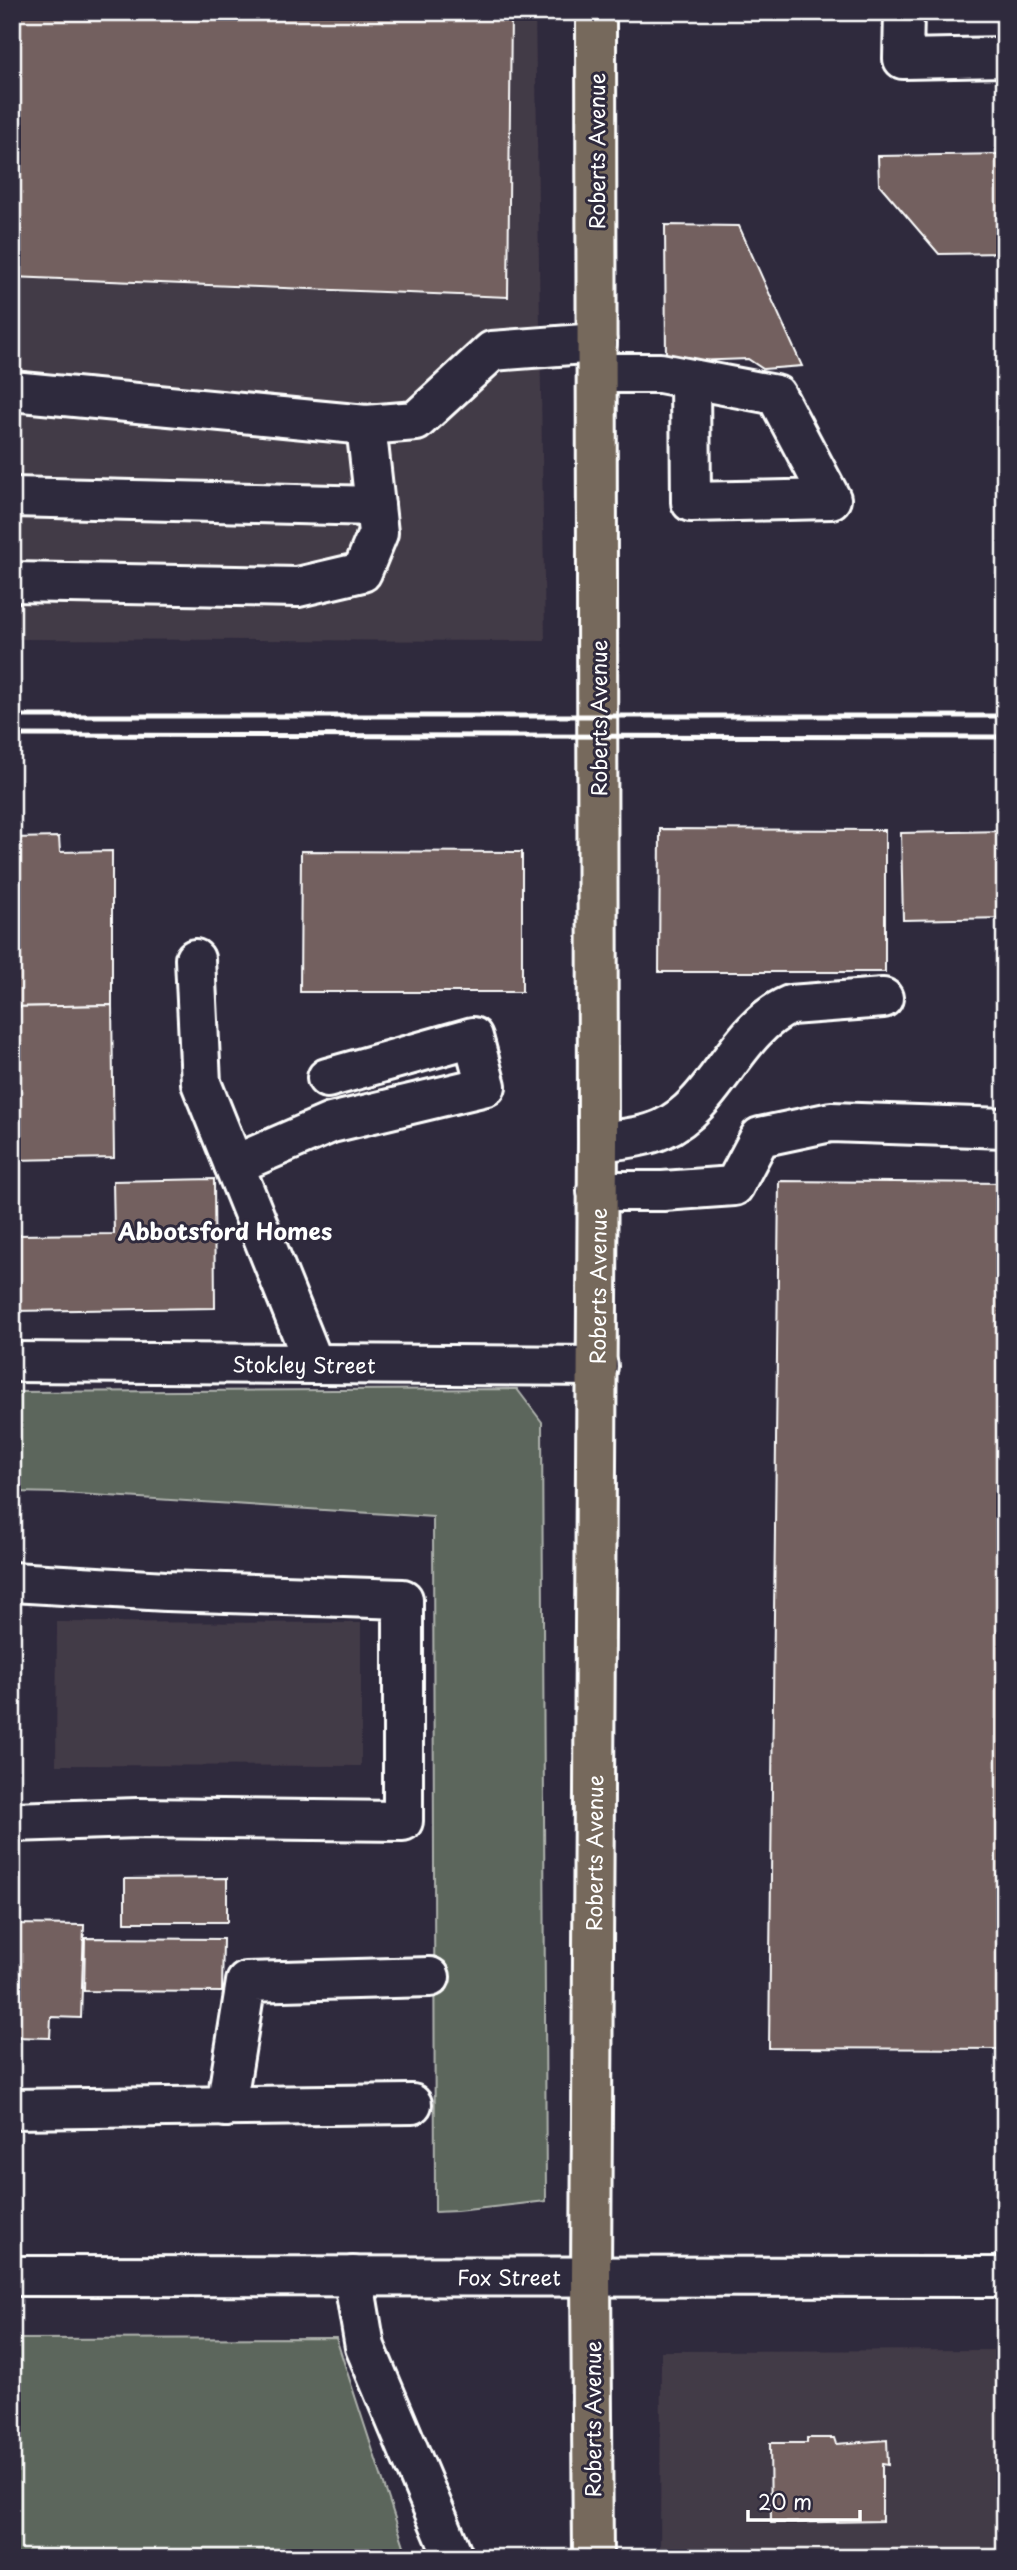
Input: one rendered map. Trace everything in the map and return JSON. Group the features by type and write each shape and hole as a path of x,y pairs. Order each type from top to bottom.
{"main road":[{"name":"Roberts Avenue","path":"593,2558 598,1142 596,12"}],"street":[{"path":"904,12 904,59 1005,57"},
{"path":"12,391 366,425 416,421 492,351 597,358 690,379"},
{"path":"12,582 298,587 362,572 378,533 366,425"},
{"path":"12,497 374,506"},
{"path":"195,959 201,1083 314,1364"},
{"path":"598,1142 663,1129 681,1116 719,1076 762,1022 777,1010 790,1004 883,998"},
{"path":"234,1165 331,1123 485,1086 473,1037 327,1078"},
{"path":"597,1191 663,1191 734,1186 760,1137 831,1122 1005,1128"},
{"name":"Stokley Street","path":"12,1362 597,1366"},
{"path":"12,1582 166,1591 403,1599 403,1821 138,1818 12,1822"},
{"path":"226,2107 246,1982 430,1977"},
{"path":"12,2109 412,2105"},
{"name":"Fox Street","path":"12,2276 1005,2277"},
{"path":"353,2276 365,2347 454,2558"}],"shaded area":[{"path":"12,12 535,12 545,641 12,639"},
{"path":"517,1389 542,1422 546,2201 435,2212 433,1517 12,1492 12,1392"},
{"path":"57,1622 361,1623 361,1766 56,1765"},
{"path":"336,2338 408,2558 12,2558 12,2339"},
{"path":"1005,2350 1005,2558 660,2558 661,2351"}],"building":[{"path":"12,12 511,12 508,297 12,277"},
{"path":"1005,154 1005,253 939,254 879,184 878,156"},
{"path":"665,225 739,226 802,366 763,369 748,359 666,362"},
{"path":"660,829 885,830 885,972 659,972"},
{"path":"1005,831 1005,918 903,920 901,833"},
{"path":"59,837 60,852 112,851 112,1005 12,1007 12,838"},
{"path":"301,851 522,852 522,992 300,992"},
{"path":"112,1005 114,1158 12,1160 12,1007"},
{"path":"214,1179 215,1308 12,1311 12,1235 114,1234 113,1181"},
{"path":"779,1181 1005,1183 1005,2049 769,2048"},
{"path":"227,1878 227,1922 125,1922 125,1879"},
{"path":"12,1924 84,1925 81,2018 51,2017 50,2038 12,2037"},
{"path":"85,1938 223,1939 222,1992 84,1991"},
{"path":"807,2438 834,2438 836,2444 887,2440 888,2465 882,2464 882,2521 771,2523 770,2443 807,2443"}],"railway":[{"path":"12,716 1005,716"},
{"path":"12,735 1005,737"}],"district":[{"name":"Abbotsford Homes","path":"225,1230"}]}
